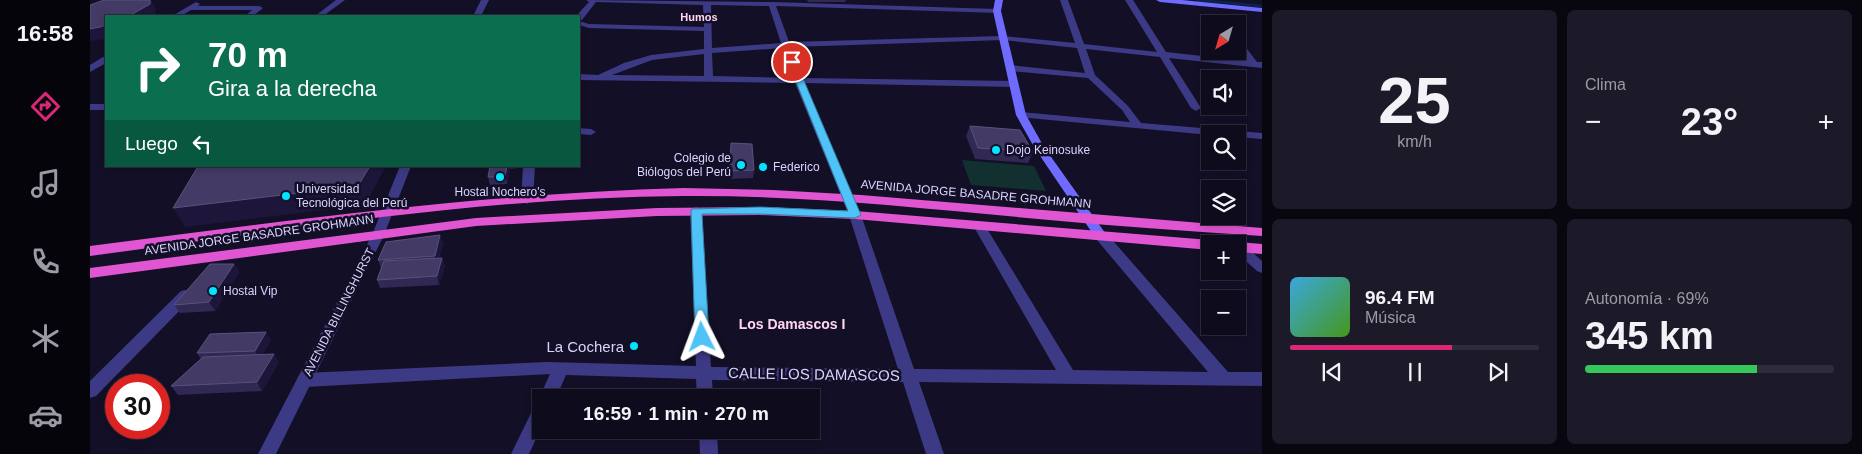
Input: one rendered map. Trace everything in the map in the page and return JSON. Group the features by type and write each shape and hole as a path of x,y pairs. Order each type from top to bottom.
{"highway":[{"name":"AVENIDA JORGE BASADRE GROHMANN","path":"90,252 385,214 527,200 682,192 849,197 1090,220 1262,232"},
{"name":"AVENIDA JORGE BASADRE GROHMANN","path":"90,273 378,235 528,218 696,211 786,211 855,215 1201,244"},
{"path":"226,255 248,231"},
{"path":"1246,248 1262,249"}],"main road":[{"path":"999,0 997,11 1021,115 1039,147 1102,237"},
{"path":"1160,0 1262,10"}],"street":[{"path":"178,15 200,0"},
{"path":"321,15 341,0"},
{"path":"478,15 485,0"},
{"path":"590,0 997,11"},
{"path":"580,17 594,0"},
{"path":"1064,0 1091,76 1125,108 1138,126"},
{"path":"1128,0 1196,108"},
{"path":"707,2 709,79"},
{"path":"772,4 798,80 849,197 935,454"},
{"path":"190,8 259,8 249,15"},
{"path":"580,24 708,29"},
{"path":"598,78 627,65 651,58 708,51 786,45 1003,38 1258,65"},
{"path":"1246,51 1258,65"},
{"path":"90,69 105,60"},
{"path":"1010,68 1091,76"},
{"path":"580,78 1014,84"},
{"path":"90,107 105,107"},
{"path":"1021,115 1201,131"},
{"path":"580,131 591,132"},
{"path":"1246,135 1262,136"},
{"name":"AVENIDA BILLINGHURST","path":"267,454 378,235 406,167"},
{"path":"527,200 529,167"},
{"path":"696,211 705,389"},
{"path":"980,226 1068,376"},
{"path":"1102,237 1223,378"},
{"path":"1246,254 1262,268"},
{"path":"90,390 226,255"},
{"name":"CALLE LOS DAMASCOS","path":"306,380 547,368 704,373 1262,379"},
{"path":"551,389 561,369"},
{"path":"520,454 532,429"},
{"path":"708,439 709,454"}],"green space":[{"path":"962,160 1034,166 1046,191 971,185"}],"building":[{"path":"104,0 150,0 150,4 131,15 105,15 105,25 90,29 90,5"},
{"path":"970,126 1020,130 1033,152 978,148"},
{"name":"Colegio de Biólogos del Perú","path":"731,143 752,144 754,170 730,171"},
{"path":"369,167 358,186 173,208 197,168"},
{"path":"490,167 507,167 505,176 488,177"},
{"path":"440,235 435,256 378,260 386,242"},
{"path":"442,258 437,276 377,280 384,261"},
{"path":"210,264 234,264 209,302 174,305"},
{"path":"266,332 255,351 197,353 210,334"},
{"path":"274,354 257,382 171,386 203,357"}],"waterway":[{"path":"1198,0 1262,6"}],"place":[{"name":"Dojo Keinosuke","path":"996,150"},
{"name":"Colegio de Biólogos del Perú","path":"741,165"},
{"name":"Federico","path":"763,167"},
{"name":"Hostal Nochero's","path":"500,177"},
{"name":"Universidad Tecnológica del Perú","path":"286,196"},
{"name":"Hostal Vip","path":"213,291"},
{"name":"La Cochera","path":"634,346"}],"district":[{"name":"Humos","path":"699,17"},
{"name":"Los Damascos I","path":"792,324"}],"route":[{"path":"702,337 696,211 723,210 855,215 792,62"}]}
